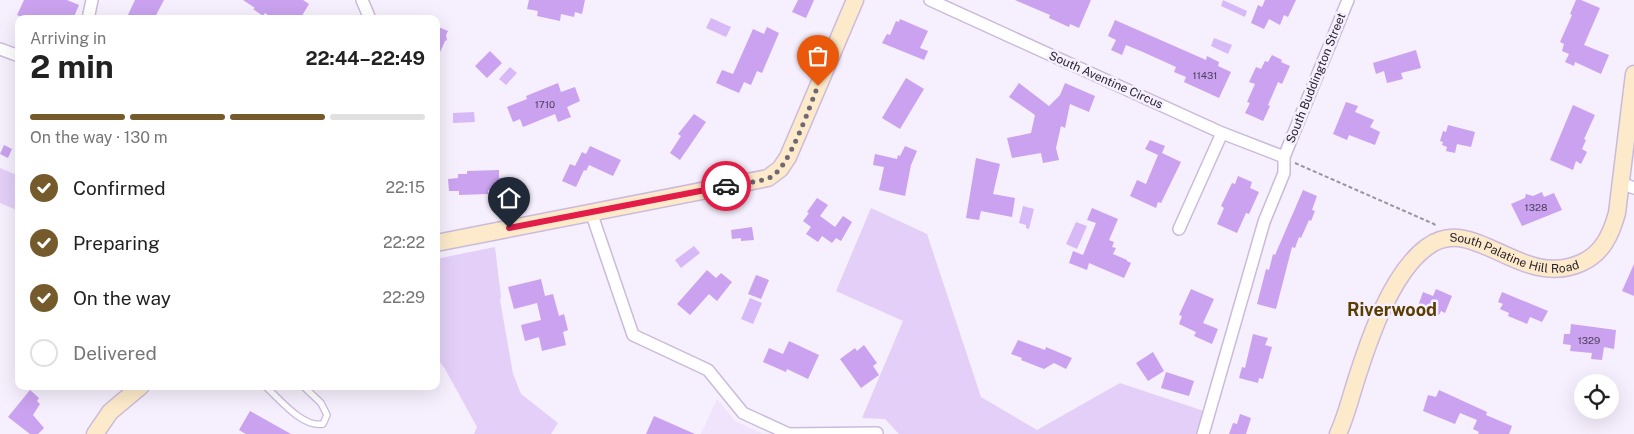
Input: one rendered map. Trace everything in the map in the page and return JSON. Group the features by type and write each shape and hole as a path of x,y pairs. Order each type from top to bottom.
{"street":[{"path":"89,15 92,0"},
{"path":"362,0 368,15"},
{"path":"440,242 768,178 775,174 788,157 855,0"},
{"name":"South Aventine Circus","path":"930,0 1222,133 1284,157"},
{"name":"South Buddington Street","path":"1284,157 1348,0"},
{"path":"0,49 15,55"},
{"name":"South Palatine Hill Road","path":"1342,433 1373,332 1398,282 1410,263 1425,248 1434,242 1456,237 1473,241 1538,268 1554,270 1572,267 1588,259 1599,251 1608,240 1628,186 1634,74"},
{"path":"1179,229 1222,133"},
{"path":"1203,434 1264,222 1284,173 1284,157"},
{"path":"592,212 633,335 708,370 743,413 789,434 877,433"},
{"path":"95,434 110,412 136,390"}],"lane":[{"path":"270,390 305,422 318,425 323,424 327,415 321,403 307,390"}],"path":[{"path":"1284,157 1434,224 1446,238"}],"shaded area":[{"path":"1223,0 1247,11 1245,17 1221,6"},
{"path":"711,18 731,27 726,37 706,28"},
{"path":"1214,38 1232,45 1228,54 1211,46"},
{"path":"510,67 517,73 506,85 499,79"},
{"path":"474,112 475,122 453,123 453,113"},
{"path":"0,168 15,174 15,209 0,203"},
{"path":"1023,206 1034,209 1029,229 1026,228 1026,225 1019,223"},
{"path":"871,208 927,234 981,397 1037,430 1120,383 1204,411 1197,434 899,434 885,419 862,418 903,321 836,291"},
{"path":"1076,222 1087,226 1077,249 1066,244"},
{"path":"694,246 700,253 681,268 675,260"},
{"path":"495,247 500,300 513,374 521,394 558,423 551,434 474,434 477,427 440,362 440,258"},
{"path":"750,298 762,303 753,324 741,319"},
{"path":"717,399 735,421 763,434 701,434"}],"building":[{"path":"24,0 67,0 79,5 75,15 17,15"},
{"path":"135,0 164,0 156,15 128,15"},
{"path":"243,0 303,0 309,4 302,15 268,15 265,13 262,15 253,9 255,8"},
{"path":"529,0 585,0 582,14 575,12 574,17 561,14 560,21 537,16 538,11 527,9"},
{"path":"798,0 814,0 806,18 792,12"},
{"path":"1015,0 1091,0 1079,28 1070,24 1069,27 1049,18 1050,15"},
{"path":"1265,0 1296,0 1288,17 1284,15 1280,25 1269,19 1264,29 1251,23 1258,5 1262,7"},
{"path":"1576,0 1581,0 1600,8 1584,45 1609,55 1601,74 1575,62 1574,66 1565,62 1569,54 1562,51 1564,44 1560,42 1572,15 1570,14"},
{"path":"900,19 928,31 920,48 928,51 924,60 882,43 887,34 890,35 896,21 899,22"},
{"path":"1115,20 1206,60 1207,56 1219,62 1218,66 1231,72 1219,98 1184,82 1186,77 1174,72 1176,67 1143,52 1126,45 1122,55 1111,50 1116,40 1108,36"},
{"path":"767,27 779,33 762,73 757,71 751,85 744,82 739,93 716,83 722,70 733,74 753,29 764,34"},
{"path":"440,28 448,31 446,35 447,40 440,52"},
{"path":"1416,50 1421,68 1401,73 1403,79 1387,83 1384,71 1376,74 1373,63"},
{"path":"490,51 502,63 487,78 475,66"},
{"path":"1272,55 1290,66 1282,84 1278,82 1263,121 1245,113 1250,103 1247,102 1255,84 1249,82 1256,67 1261,69 1265,61 1268,62"},
{"path":"906,78 924,89 900,129 882,118"},
{"path":"558,83 561,92 575,87 580,101 567,107 571,117 558,122 555,114 523,127 520,119 513,122 507,107 527,99 526,96"},
{"path":"1019,83 1049,106 1060,95 1065,83 1095,96 1089,112 1070,104 1065,128 1061,126 1056,148 1059,160 1043,163 1041,153 1012,158 1007,138 1031,133 1035,115 1009,97"},
{"path":"1346,102 1358,106 1355,112 1374,120 1370,127 1380,132 1375,145 1349,135 1347,140 1333,134"},
{"path":"1573,105 1595,115 1584,139 1586,140 1582,149 1587,152 1581,164 1576,161 1573,170 1550,160"},
{"path":"694,114 706,122 680,160 670,153 681,136 678,134"},
{"path":"1448,125 1475,132 1471,147 1457,144 1455,153 1446,151 1447,147 1442,145 1443,142 1440,141 1443,131 1446,132"},
{"path":"1150,140 1165,146 1162,153 1181,162 1161,203 1158,202 1156,208 1130,196 1137,180 1146,184 1158,155 1145,149"},
{"path":"4,145 12,149 8,158 0,154"},
{"path":"590,146 621,160 613,176 589,165 586,171 584,170 576,187 562,181 570,164 575,166 582,152 586,154"},
{"path":"905,146 917,151 911,165 905,196 879,190 884,167 873,165 875,154 897,159"},
{"path":"976,158 1000,164 993,194 1015,198 1012,217 981,211 979,220 966,218"},
{"path":"499,170 499,178 514,177 514,182 520,182 520,186 524,186 525,204 512,204 511,190 488,190 488,194 459,195 459,191 449,191 448,179 458,178 458,174 467,174 467,171"},
{"path":"1238,176 1252,182 1250,188 1259,192 1249,214 1246,213 1237,233 1217,224 1224,208 1221,206 1232,183 1235,184"},
{"path":"1303,190 1317,196 1312,210 1315,211 1301,238 1299,237 1295,248 1292,247 1276,309 1257,304 1266,269 1269,270 1273,254 1275,255"},
{"path":"1542,192 1544,197 1554,193 1562,210 1522,226 1511,204 1525,198 1526,194 1533,196"},
{"path":"817,198 828,205 820,216 835,227 843,216 852,222 841,241 836,238 832,243 822,236 818,242 806,234 811,227 803,221"},
{"path":"1092,208 1118,219 1109,240 1114,242 1112,247 1116,248 1113,254 1131,263 1124,278 1089,263 1087,270 1069,263 1073,251 1083,255 1096,223 1087,220"},
{"path":"752,227 754,240 741,241 741,238 732,239 731,230"},
{"path":"1634,264 1634,296 1622,291"},
{"path":"707,270 716,278 721,273 732,282 717,301 709,294 690,315 677,304"},
{"path":"756,275 769,280 761,299 748,294"},
{"path":"541,279 545,296 553,294 559,316 564,314 568,330 563,332 566,345 542,351 539,337 525,341 521,325 541,320 537,303 514,309 508,287"},
{"path":"1191,289 1214,299 1203,323 1218,329 1212,344 1194,336 1196,332 1179,324 1182,316 1179,315"},
{"path":"1436,289 1452,296 1445,313 1441,311 1439,315 1418,306 1423,292 1433,296"},
{"path":"1502,292 1548,311 1542,322 1530,317 1527,324 1508,316 1509,313 1500,309 1503,304 1498,302"},
{"path":"1571,324 1616,330 1614,349 1604,347 1602,360 1591,359 1592,353 1570,351 1571,345 1563,344 1564,334 1570,334"},
{"path":"1253,334 1268,338 1265,345 1272,347 1263,379 1259,378 1258,383 1239,378 1242,367 1245,368"},
{"path":"1018,340 1045,350 1046,347 1072,358 1066,369 1054,363 1044,369 1011,354"},
{"path":"789,341 819,355 808,379 787,369 786,372 763,362 769,348 783,354"},
{"path":"864,345 877,363 873,366 879,375 861,388 840,359 855,348 857,351"},
{"path":"1153,352 1164,371 1148,381 1136,363"},
{"path":"1166,372 1194,381 1189,396 1161,388"},
{"path":"30,390 39,398 37,401 40,404 33,415 44,428 38,434 30,434 8,417"},
{"path":"1439,390 1487,412 1486,415 1512,426 1509,434 1478,434 1479,432 1473,429 1477,420 1460,413 1455,424 1423,411 1428,395 1436,397"},
{"path":"250,411 291,434 246,434 239,430"},
{"path":"1240,414 1251,418 1246,434 1229,434 1233,423 1237,424"},
{"path":"654,416 695,434 646,434"}],"way so far":[{"path":"726,186 768,178 780,169 788,157 818,86"}],"district":[{"name":"Riverwood","path":"1392,310"}],"route":[{"path":"509,228 726,186"}]}
